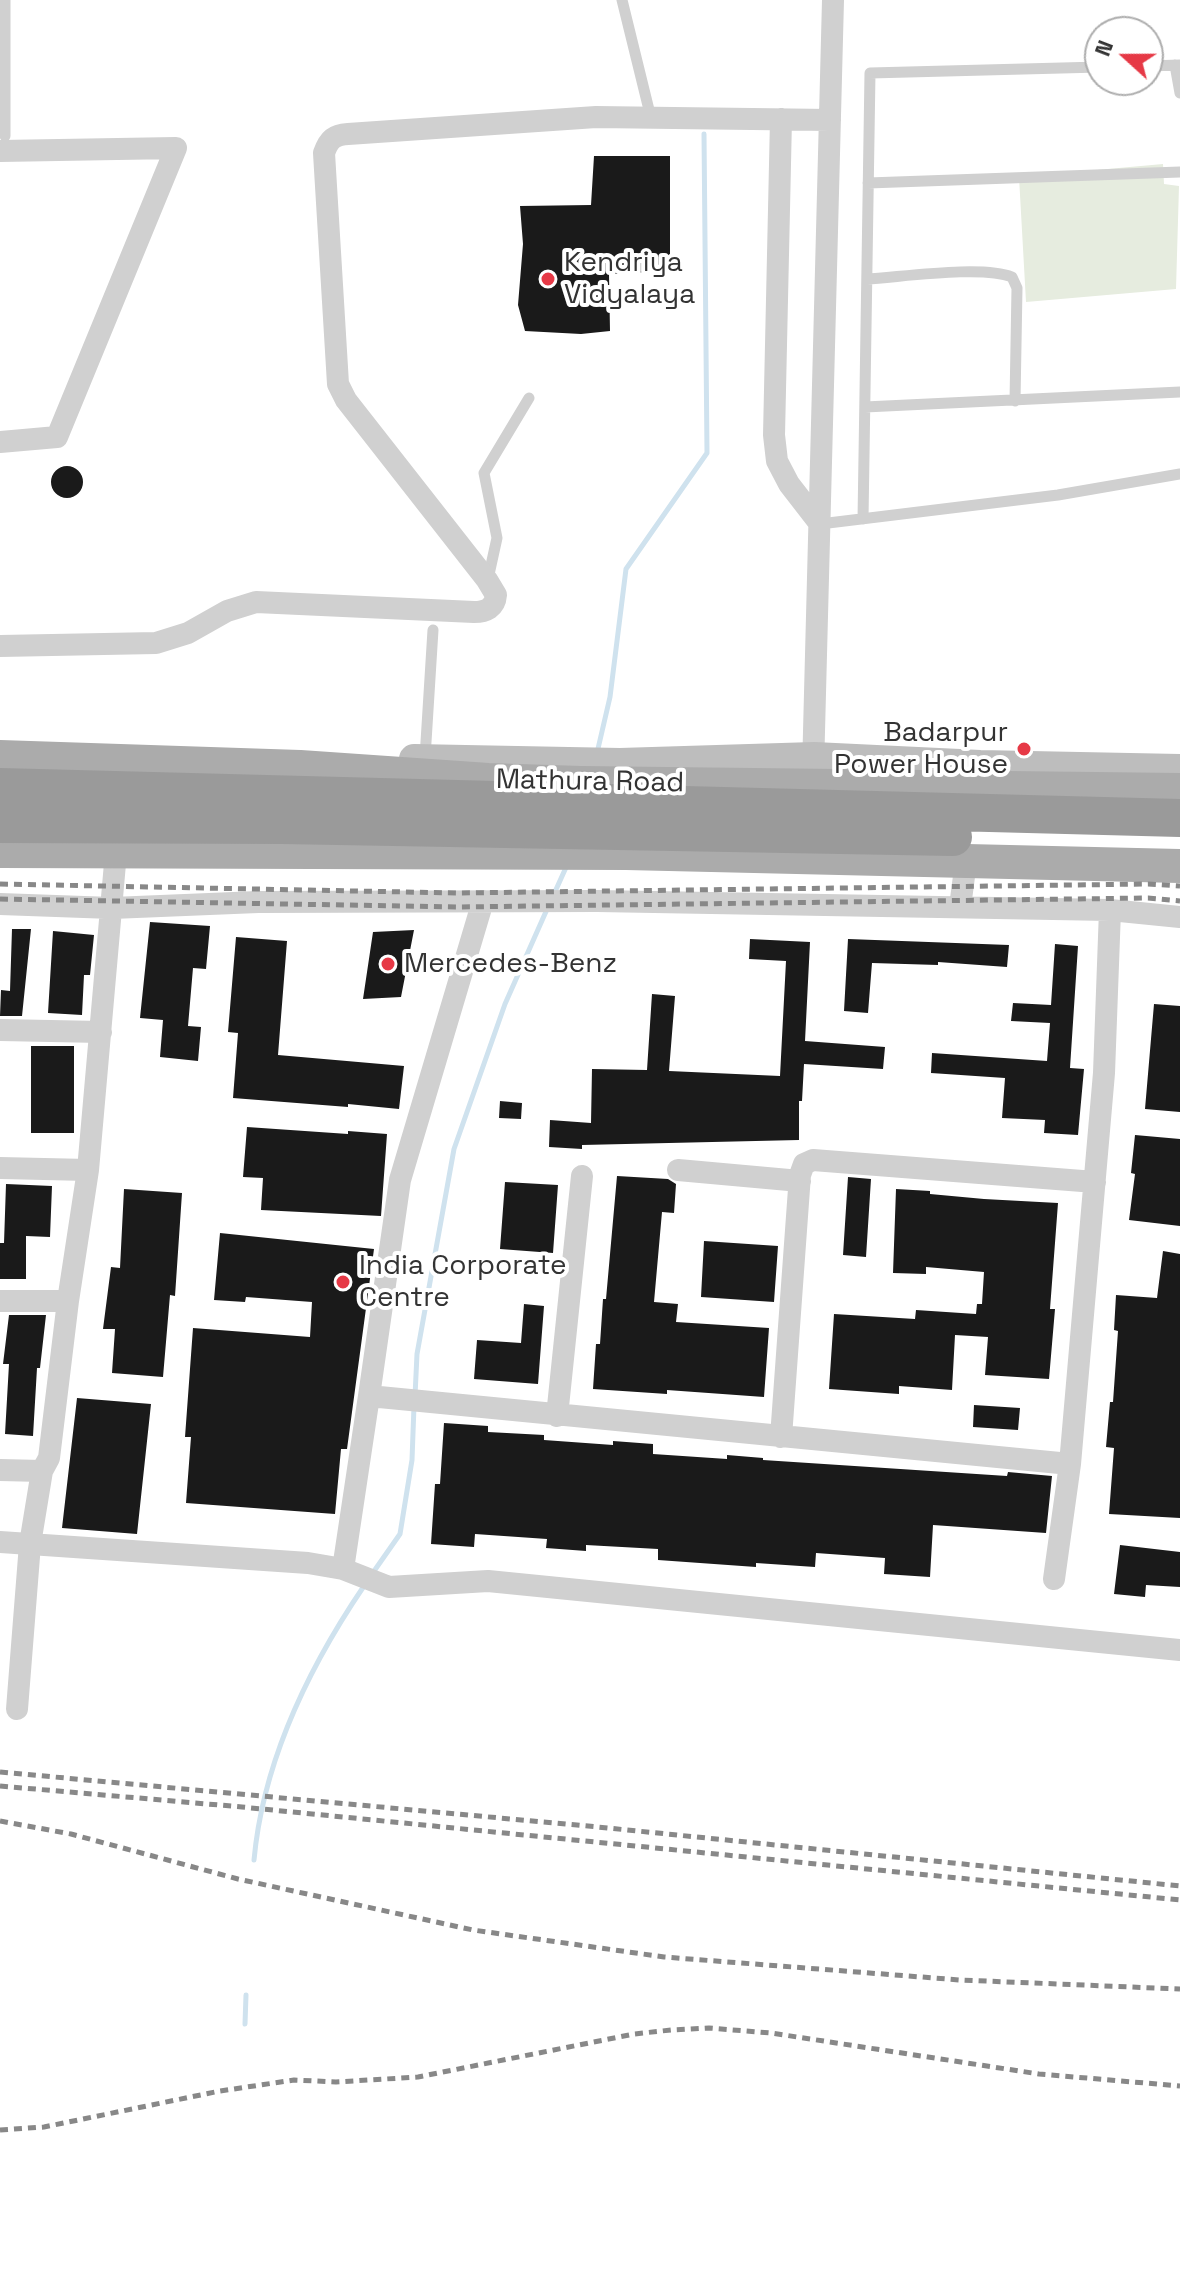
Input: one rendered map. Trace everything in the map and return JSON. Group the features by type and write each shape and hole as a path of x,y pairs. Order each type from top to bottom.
{"highway":[{"name":"Mathura Road","path":"0,787 1180,818"},
{"name":"Mathura Road","path":"0,824 297,825 1180,844"}],"main road":[{"name":"Mathura Road","path":"0,757 300,767 488,780 594,773 723,785 813,772 979,777 1180,790"},
{"path":"966,861 979,777"},
{"path":"716,855 723,785"},
{"path":"0,851 572,853 1180,866"}],"street":[{"path":"156,762 181,747 289,750 594,773 813,772 833,0"},
{"path":"0,646 156,643 188,633 227,611 256,602 481,612 490,609 496,599 494,590 346,400 338,384 324,153 328,140 337,135 596,117 830,120"},
{"path":"781,119 774,435 777,461 789,484 820,524"},
{"path":"0,442 57,437 176,148 2,144"},
{"path":"979,777 1180,769"},
{"path":"17,1709 30,1544 42,1471 49,1458 88,1170 116,852"},
{"path":"960,907 966,861"},
{"path":"360,1577 400,1180 483,901"},
{"path":"0,904 112,908 258,902 554,901 1110,910 1180,917"},
{"path":"1054,1579 1070,1464 1095,1182 1106,1047 1110,910"},
{"path":"0,1030 101,1032"},
{"path":"781,1437 800,1181 804,1164 813,1160 1095,1182"},
{"path":"0,1168 88,1170"},
{"path":"678,1170 800,1181"},
{"path":"557,1416 582,1176"},
{"path":"0,1301 68,1301"},
{"path":"378,1397 1070,1464"},
{"path":"0,1470 42,1471"},
{"path":"0,1542 308,1563 400,1587 469,1581 504,1582 1180,1650"}],"lane":[{"path":"2,144 5,0"},
{"path":"622,0 651,118"},
{"path":"1178,65 1180,93"},
{"path":"863,519 870,73 1084,67"},
{"path":"868,183 1180,172"},
{"path":"867,279 964,273 1012,277 1017,288 1015,401"},
{"path":"865,407 1180,392"},
{"path":"487,580 497,538 484,473 529,398"},
{"path":"820,524 1058,495 1180,474"},
{"path":"424,760 433,630"}],"shaded area":[{"path":"1163,164 1164,184 1179,186 1176,289 1026,302 1019,177"}],"building":[{"name":"Kendriya Vidyalaya","path":"594,156 670,156 670,271 609,274 610,331 581,334 525,331 518,305 523,244 520,206 591,205"},
{"path":"67,466 78,471 83,482 78,493 67,498 56,493 51,482 56,471"},
{"path":"150,922 210,926 206,969 193,968 188,1026 201,1027 198,1061 160,1057 163,1020 140,1018"},
{"path":"12,929 31,929 22,1016 0,1016 1,990 10,991"},
{"name":"Mercedes-Benz","path":"414,930 401,997 363,999 373,932"},
{"path":"53,931 94,935 90,975 84,975 82,1015 48,1013"},
{"path":"236,937 287,941 278,1055 404,1066 399,1109 233,1098 238,1033 228,1032"},
{"path":"750,939 810,942 805,1041 885,1047 883,1069 804,1064 802,1101 799,1101 799,1140 582,1145 582,1149 549,1147 550,1120 591,1123 592,1069 647,1070 652,994 675,996 669,1071 780,1076 786,961 749,959"},
{"path":"848,939 1009,945 1007,967 938,962 938,965 872,963 868,1013 844,1011"},
{"path":"1055,944 1078,946 1070,1068 1084,1069 1078,1135 1044,1133 1045,1120 1002,1118 1005,1078 931,1073 932,1053 1047,1061 1050,1023 1011,1021 1013,1003 1051,1005"},
{"path":"1154,1004 1180,1006 1180,1112 1145,1109"},
{"path":"31,1046 74,1046 74,1133 31,1133"},
{"path":"500,1101 522,1103 521,1119 499,1118"},
{"path":"247,1127 387,1134 381,1216 261,1210 263,1178 243,1177"},
{"path":"1135,1135 1180,1139 1180,1226 1129,1220 1135,1174 1131,1173"},
{"path":"617,1176 668,1179 676,1184 674,1213 662,1212 654,1302 678,1304 676,1322 769,1328 764,1397 667,1390 667,1394 593,1389 596,1344 600,1344 603,1299 606,1299"},
{"path":"848,1177 871,1179 866,1257 843,1255"},
{"path":"505,1182 558,1185 553,1253 500,1249"},
{"path":"6,1184 52,1186 50,1237 26,1236 26,1279 0,1279"},
{"path":"124,1189 182,1193 175,1296 170,1295 163,1377 112,1373 115,1329 103,1329 111,1267 120,1268"},
{"path":"896,1189 1058,1203 1050,1309 1055,1309 1049,1379 985,1375 988,1337 955,1335 952,1390 899,1386 899,1394 829,1389 834,1314 915,1319 916,1310 976,1314 977,1304 982,1304 984,1272 926,1267 926,1274 893,1273"},
{"path":"220,1233 374,1249 347,1449 341,1449 335,1514 186,1503 191,1437 185,1437 193,1328 310,1337 312,1302 246,1297 245,1302 214,1300"},
{"path":"704,1241 778,1246 774,1302 701,1297"},
{"path":"1163,1251 1180,1254 1180,1518 1109,1514 1114,1448 1106,1447 1118,1331 1114,1330 1116,1295 1157,1298"},
{"path":"524,1304 544,1306 538,1384 474,1379 477,1340 521,1343"},
{"path":"9,1315 46,1315 40,1368 37,1368 33,1436 5,1434 9,1364 3,1364"},
{"path":"77,1398 151,1404 137,1534 62,1528"},
{"path":"974,1405 1020,1408 1018,1430 973,1427"},
{"path":"444,1423 488,1426 488,1432 544,1435 544,1440 613,1445 613,1441 653,1444 653,1454 727,1459 727,1455 1007,1476 1008,1472 1052,1476 1046,1533 933,1525 930,1577 884,1574 885,1558 816,1553 815,1567 756,1563 756,1567 658,1560 658,1549 586,1545 586,1551 546,1548 547,1539 475,1534 474,1547 431,1544 435,1484 440,1484"},
{"path":"1120,1545 1180,1552 1180,1587 1146,1585 1145,1597 1114,1594"}],"waterway":[{"path":"597,753 610,697 626,569 707,453 704,134"},
{"path":"554,894 568,863"},
{"path":"415,1396 417,1354 454,1149 505,1004 548,907"},
{"path":"372,1574 400,1534 412,1460 414,1406"},
{"path":"254,1860 267,1787 292,1716 325,1649 364,1586"},
{"path":"245,2024 246,1995"}],"railway":[{"path":"0,884 458,893 1180,886"},
{"path":"0,899 458,907 1148,898 1180,901"},
{"path":"0,1772 598,1827 1180,1886"},
{"path":"0,1786 1180,1900"},
{"path":"0,1821 71,1834 238,1879 473,1930 664,1957 960,1980 1180,1989"},
{"path":"0,2130 44,2127 220,2091 294,2080 336,2082 418,2077 634,2034 709,2028 771,2033 1039,2074 1180,2086"}],"place":[{"name":"Kendriya Vidyalaya","path":"548,279"},
{"name":"Badarpur Power House","path":"1024,749"},
{"name":"Mercedes-Benz","path":"388,964"},
{"name":"India Corporate Centre","path":"343,1282"}]}
